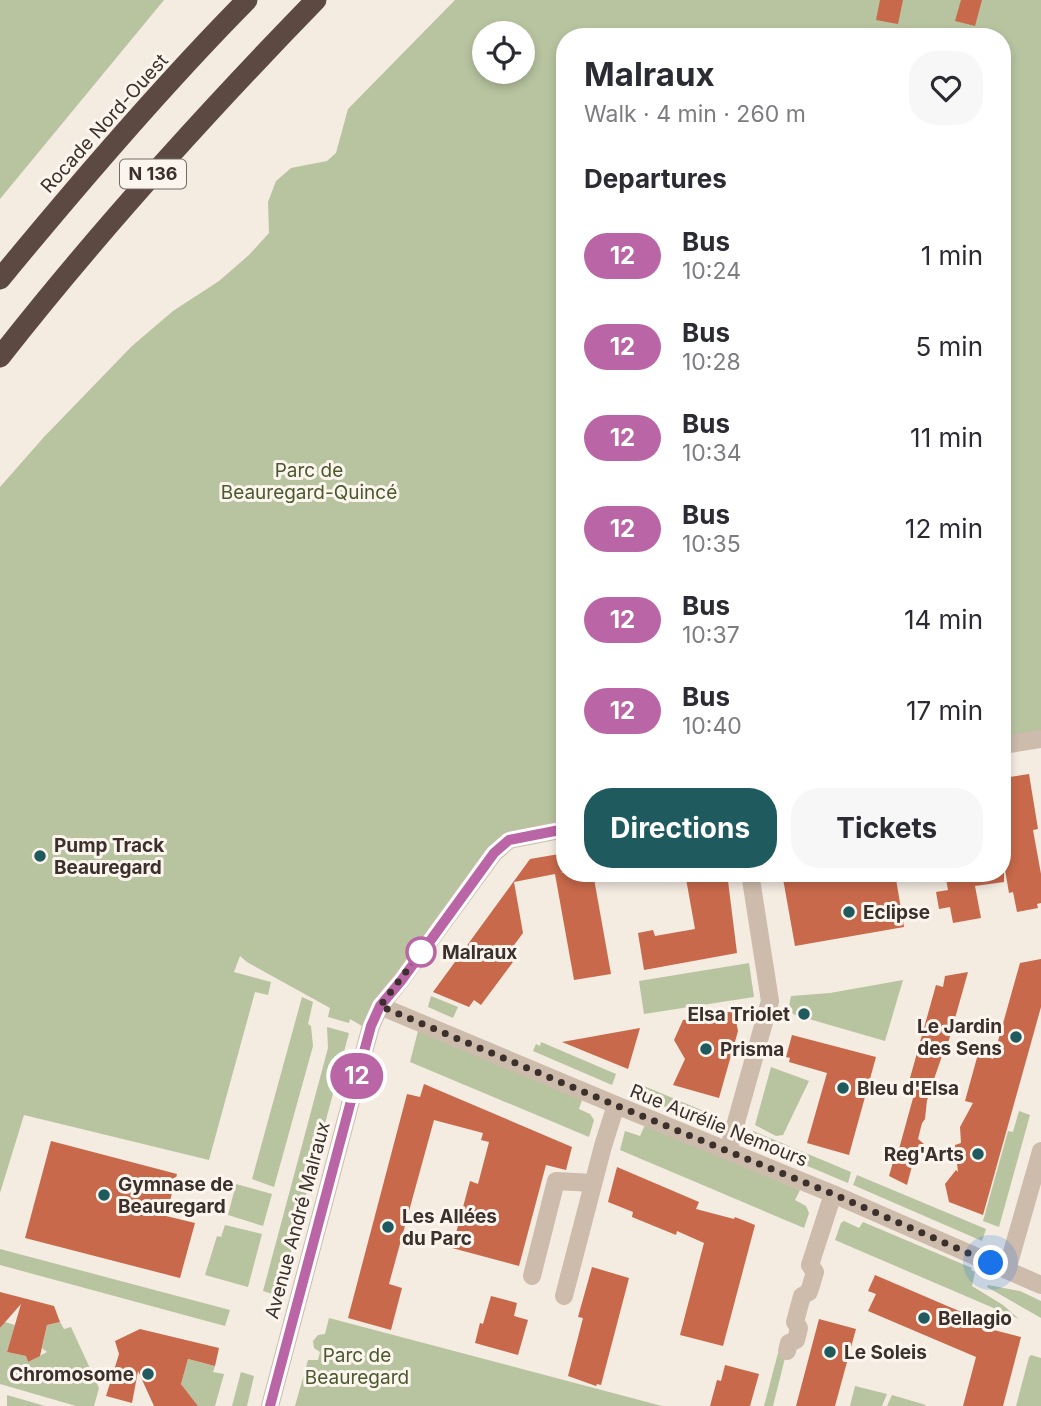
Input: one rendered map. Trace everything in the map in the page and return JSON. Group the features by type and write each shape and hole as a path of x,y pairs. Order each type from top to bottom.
{"highway":[{"name":"Rocade Nord-Ouest","path":"0,279 102,158 247,0"},
{"name":"N 136","path":"0,357 77,261 195,126 316,0"}],"street":[{"path":"1011,744 1041,739"},
{"name":"Avenue André Malraux","path":"270,1406 371,1026 380,1006 494,853 509,840 556,831"},
{"path":"728,1151 770,1001 751,882"},
{"name":"Rue Aurélie Nemours","path":"380,1006 833,1194 1041,1285"},
{"path":"564,1296 615,1105"},
{"path":"1007,1270 1041,1150"},
{"path":"532,1276 556,1181 593,1183"},
{"path":"788,1351 789,1343 796,1340 799,1328 795,1322 802,1296 809,1292 815,1272 810,1265 833,1194"}],"green space":[{"path":"0,0 164,0 0,199"},
{"name":"Parc de Beauregard-Quincé","path":"455,0 1041,0 1041,745 1011,751 1011,28 556,28 556,832 515,839 367,1029 350,1019 349,1023 328,1017 330,1008 240,956 234,972 271,982 268,995 255,992 209,1160 24,1115 0,1193 0,487 132,346 173,311 219,281 269,233 268,202 276,181 291,168 327,161 336,153 348,109"},
{"path":"749,963 754,997 644,1014 639,981"},
{"path":"903,980 885,1041 809,1019 810,1012 799,1009 797,1016 788,1011 791,996 830,993"},
{"path":"431,996 458,1007 453,1018 428,1007"},
{"path":"302,997 313,1002 308,1024 311,1026 313,1046 274,1187 252,1179"},
{"path":"327,1027 349,1033 283,1282 279,1282 276,1295 263,1291 328,1048"},
{"path":"418,1031 582,1100 579,1109 590,1114 594,1120 589,1137 410,1062"},
{"path":"541,1042 616,1074 612,1085 533,1051 536,1044 540,1046"},
{"path":"771,1067 809,1081 783,1135 776,1136 755,1125"},
{"path":"644,1086 718,1117 714,1128 640,1096"},
{"path":"1019,1111 1030,1115 999,1227 983,1221 1008,1131 1013,1132"},
{"path":"645,1125 800,1190 795,1200 806,1206 809,1213 804,1228 620,1150 625,1131 640,1136"},
{"path":"753,1131 851,1172 848,1183 750,1142"},
{"path":"857,1175 986,1229 982,1241 853,1185"},
{"path":"236,1184 272,1194 263,1226 228,1215"},
{"path":"844,1221 859,1228 863,1222 972,1268 975,1272 972,1286 1003,1305 1019,1319 835,1240"},
{"path":"225,1225 262,1234 248,1287 205,1275 217,1236 221,1237"},
{"path":"0,1249 230,1310 225,1326 0,1265"},
{"path":"988,1285 1020,1291 1041,1301 1041,1318 987,1287"},
{"name":"Parc de Beauregard","path":"329,1318 662,1406 295,1406 308,1360 318,1360 320,1352 314,1348 313,1341 318,1335 325,1334"},
{"path":"5,1322 15,1325 7,1352 26,1356 28,1362 47,1352 42,1348 47,1325 60,1322 64,1329 71,1327 99,1388 94,1406 76,1406 0,1384 0,1328"},
{"path":"778,1353 786,1354 773,1406 764,1406"},
{"path":"1031,1355 1041,1358 1041,1406 1016,1406 1029,1357"},
{"path":"188,1359 215,1366 213,1372 224,1374 215,1406 198,1406 181,1384"},
{"path":"241,1372 254,1376 247,1406 232,1406"},
{"path":"855,1386 887,1394 882,1406 850,1406"},
{"path":"7,1395 45,1406 7,1406"},
{"path":"892,1395 926,1405 887,1406"}],"building":[{"path":"880,0 903,0 898,24 876,20"},
{"path":"961,0 982,0 975,26 955,21"},
{"path":"1029,774 1038,829 1033,830 1041,874 1041,903 1037,904 1038,908 1017,912 1013,892 1009,893 1007,882 1011,882 1011,777"},
{"path":"556,855 556,880 555,874 514,882 523,933 506,956 513,962 481,1005 474,1000 469,1007 433,992 530,859"},
{"path":"556,882 595,882 611,974 574,980"},
{"path":"687,882 728,882 737,953 644,970 638,933 653,930 655,936 695,929"},
{"name":"Eclipse","path":"784,882 896,882 904,927 795,946"},
{"path":"947,882 1004,882 975,886 981,918 953,923 950,907 939,909 936,892 948,890"},
{"path":"1041,959 1041,1007 983,1215 949,1202 945,1184 956,1170 958,1172 955,1145 961,1143 960,1127 973,1103 965,1101 978,1054 993,1059 1020,963"},
{"path":"968,972 945,1054 943,1053 933,1082 934,1087 927,1100 925,1119 918,1139 924,1144 912,1166 907,1185 889,1176 918,1080 910,1078 936,985 943,987 945,976"},
{"name":"Prisma","path":"734,1011 738,1031 719,1098 673,1085 685,1059 674,1040 683,1020"},
{"path":"640,1028 628,1069 562,1042"},
{"name":"Bleu d'Elsa","path":"792,1035 876,1057 849,1155 807,1143 827,1073 789,1062 790,1058 786,1057"},
{"name":"Les Allées du Parc","path":"424,1084 572,1147 566,1170 546,1165 519,1266 452,1248 470,1181 478,1184 489,1142 481,1140 483,1133 434,1120 389,1284 402,1288 391,1330 348,1318 407,1094 420,1097"},
{"name":"Gymnase de Beauregard","path":"51,1141 177,1174 166,1216 195,1223 180,1278 25,1238"},
{"path":"617,1167 699,1202 696,1209 734,1219 735,1217 755,1225 723,1346 680,1335 704,1243 677,1231 676,1235 632,1217 633,1212 608,1202"},
{"path":"592,1267 629,1278 601,1385 596,1386 568,1376 583,1318 578,1317"},
{"name":"Bellagio","path":"875,1275 966,1314 963,1322 1021,1337 1003,1406 963,1406 976,1357 868,1311 876,1294 868,1291"},
{"name":"Chromosome","path":"0,1292 54,1306 60,1322 47,1325 40,1356 28,1362 26,1356 7,1352 21,1304 0,1328"},
{"path":"491,1296 517,1303 514,1316 528,1320 518,1355 475,1343"},
{"name":"Le Soleis","path":"819,1319 856,1329 835,1406 796,1406"},
{"name":"Chromosome","path":"140,1329 219,1348 215,1366 188,1359 181,1384 198,1406 154,1406 138,1371 132,1403 106,1396 119,1354 115,1341"},
{"path":"725,1365 759,1374 750,1406 710,1406 717,1380 721,1381"}],"bus line":[{"name":"12","path":"270,1406 371,1026 380,1006 494,853 509,840 556,831"}],"place":[{"name":"Pump Track Beauregard","path":"40,856"},
{"name":"Eclipse","path":"849,912"},
{"name":"Malraux","path":"421,952"},
{"name":"Elsa Triolet","path":"804,1014"},
{"name":"Le Jardin des Sens","path":"1016,1037"},
{"name":"Prisma","path":"706,1049"},
{"name":"Bleu d'Elsa","path":"843,1088"},
{"name":"Reg'Arts","path":"978,1154"},
{"name":"Gymnase de Beauregard","path":"104,1195"},
{"name":"Les Allées du Parc","path":"388,1227"},
{"name":"Bellagio","path":"924,1318"},
{"name":"Le Soleis","path":"830,1352"},
{"name":"Chromosome","path":"148,1374"}],"route":[{"path":"421,952 380,1006 833,1194 991,1263"}]}
